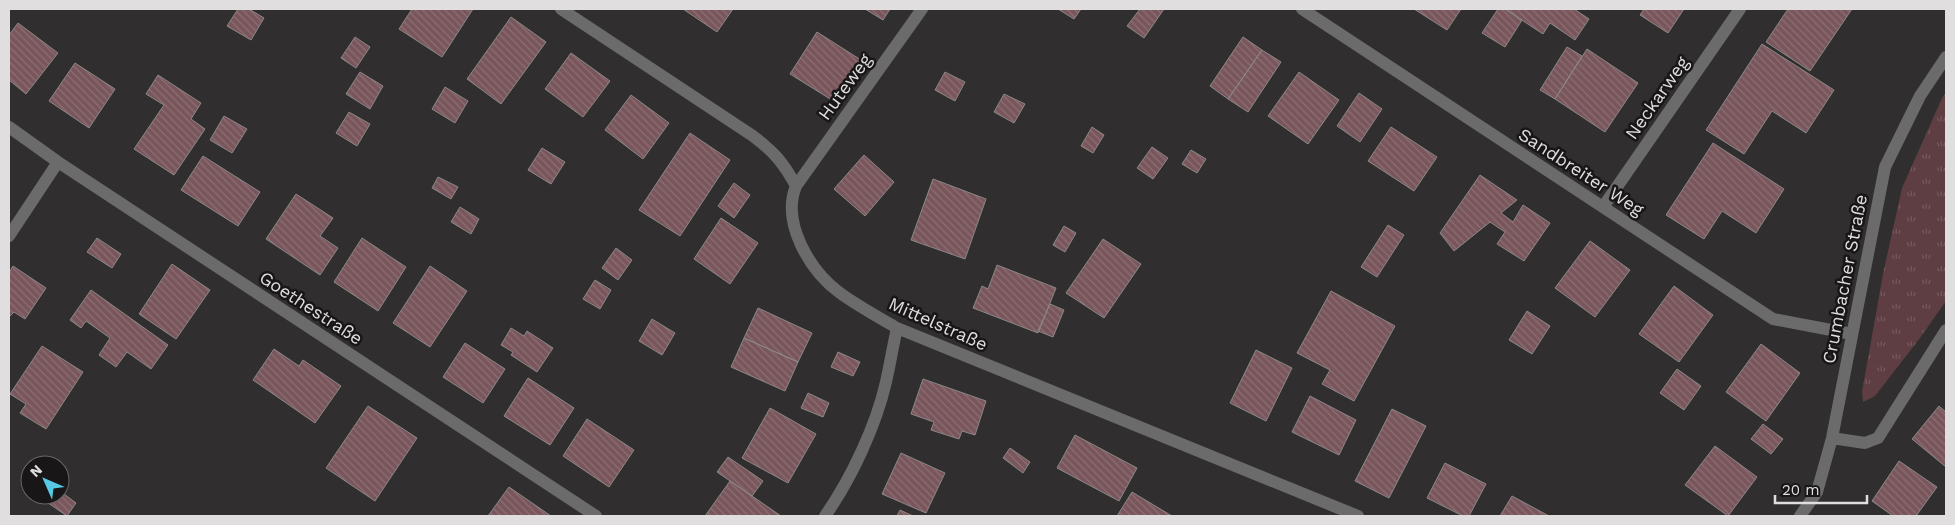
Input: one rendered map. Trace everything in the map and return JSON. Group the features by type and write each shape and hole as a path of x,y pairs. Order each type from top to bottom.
{"street":[{"path":"562,9 753,136 770,149 784,164 796,186"},
{"name":"Huteweg","path":"796,186 922,9"},
{"name":"Sandbreiter Weg","path":"1302,9 1773,319 1852,334"},
{"name":"Neckarweg","path":"1603,207 1740,9"},
{"name":"Crumbacher Straße","path":"1800,516 1817,492 1832,438 1885,167 1920,96 1946,57"},
{"name":"Goethestraße","path":"9,127 58,162 596,516"},
{"path":"9,236 58,162"},
{"name":"Mittelstraße","path":"796,186 792,196 791,216 796,238 821,275 839,292 896,328 1358,516"},
{"path":"825,516 837,499 866,440 886,384 896,328"},
{"path":"1832,438 1865,443 1878,438 1946,330"}],"green space":[{"path":"1946,93 1946,301 1875,396 1863,402 1862,392 1883,274 1902,188 1942,98"}],"building":[{"path":"238,9 249,9 264,18 251,40 227,26"},
{"path":"412,9 473,9 442,57 399,29"},
{"path":"683,9 733,9 717,32"},
{"path":"865,9 890,9 883,20"},
{"path":"1058,9 1081,9 1074,19"},
{"path":"1140,9 1164,9 1144,38 1127,26"},
{"path":"1414,9 1461,9 1447,30"},
{"path":"1498,9 1505,9 1522,20 1505,47 1482,33"},
{"path":"1505,9 1574,9 1589,19 1575,40 1550,23 1543,34"},
{"path":"1644,9 1684,9 1668,33 1640,15"},
{"path":"1788,9 1852,9 1810,71 1766,42"},
{"path":"511,17 546,42 501,104 467,79"},
{"path":"18,23 58,53 26,94 9,80 9,35"},
{"path":"817,32 861,60 835,102 790,74"},
{"path":"355,37 370,47 356,68 341,58"},
{"path":"1243,37 1262,50 1228,99 1210,86"},
{"path":"1762,44 1834,90 1806,133 1772,111 1744,154 1706,130"},
{"path":"1567,47 1582,56 1555,99 1540,90"},
{"path":"1587,49 1638,83 1605,132 1555,99"},
{"path":"1262,50 1281,62 1248,112 1228,99"},
{"path":"571,53 610,81 583,117 545,89"},
{"path":"75,63 115,89 89,128 49,101"},
{"path":"360,72 383,86 370,109 346,94"},
{"path":"945,72 965,82 955,101 935,90"},
{"path":"1299,72 1339,100 1308,144 1268,116"},
{"path":"158,75 201,103 191,119 205,129 174,175 134,149 164,105 146,94"},
{"path":"445,87 468,101 455,123 432,109"},
{"path":"1359,93 1382,109 1360,142 1337,126"},
{"path":"1004,94 1025,104 1014,123 994,112"},
{"path":"631,95 669,123 643,159 605,130"},
{"path":"349,112 370,124 357,146 336,133"},
{"path":"224,116 247,129 232,153 210,140"},
{"path":"1092,127 1104,135 1093,153 1081,146"},
{"path":"1391,127 1437,157 1414,191 1368,161"},
{"path":"690,133 730,160 680,236 639,210"},
{"path":"1713,143 1784,189 1756,233 1722,211 1704,239 1666,215"},
{"path":"1152,147 1168,158 1153,179 1137,168"},
{"path":"542,148 565,162 551,184 528,170"},
{"path":"1191,150 1206,159 1197,173 1182,164"},
{"path":"864,155 894,182 865,216 834,189"},
{"path":"203,156 260,192 238,226 181,190"},
{"path":"1480,175 1517,200 1501,213 1513,222 1523,205 1550,223 1524,261 1497,244 1505,232 1490,222 1454,251 1440,233"},
{"path":"438,177 458,187 451,199 432,188"},
{"path":"933,179 986,199 965,259 911,240"},
{"path":"734,183 750,195 734,218 718,206"},
{"path":"296,194 333,218 320,236 338,248 320,275 266,239"},
{"path":"460,207 479,219 471,234 451,222"},
{"path":"721,218 758,243 730,284 694,259"},
{"path":"1388,225 1404,235 1377,277 1361,267"},
{"path":"1064,226 1076,233 1065,252 1053,245"},
{"path":"97,238 121,254 112,268 87,252"},
{"path":"362,238 406,267 378,311 334,282"},
{"path":"1103,239 1141,264 1104,318 1066,293"},
{"path":"1590,241 1630,270 1595,317 1555,288"},
{"path":"616,248 632,260 618,280 602,268"},
{"path":"172,264 210,290 176,339 139,314"},
{"path":"997,265 1056,288 1038,333 973,308 982,286 988,289"},
{"path":"13,266 46,288 25,319 14,312 9,317 9,273"},
{"path":"430,266 467,291 430,347 393,323"},
{"path":"595,280 611,290 600,309 583,299"},
{"path":"1674,286 1713,315 1679,362 1639,334"},
{"path":"91,290 168,345 151,369 127,352 116,367 99,355 110,338 86,321 81,328 70,320"},
{"path":"1331,291 1395,326 1354,401 1322,384 1330,370 1297,353"},
{"path":"1050,304 1064,310 1053,337 1038,331"},
{"path":"758,308 812,333 798,362 744,338"},
{"path":"1527,311 1550,326 1532,354 1509,340"},
{"path":"652,319 675,333 662,355 639,341"},
{"path":"511,328 524,336 527,331 553,348 537,372 511,355 513,352 501,345"},
{"path":"744,338 798,362 785,391 731,367"},
{"path":"465,343 505,369 483,403 443,377"},
{"path":"1761,344 1800,373 1766,421 1726,392"},
{"path":"42,346 83,372 46,429 20,413 26,404 10,394"},
{"path":"274,349 299,366 303,360 341,386 315,423 253,380"},
{"path":"1256,350 1292,368 1266,421 1230,403"},
{"path":"838,352 860,362 853,376 831,367"},
{"path":"1677,369 1701,386 1684,410 1660,393"},
{"path":"528,378 574,408 550,445 504,416"},
{"path":"923,379 986,401 975,435 962,431 959,439 931,430 934,422 911,414"},
{"path":"808,393 829,403 823,417 801,408"},
{"path":"1310,396 1356,420 1339,455 1292,432"},
{"path":"368,406 417,438 375,501 326,468"},
{"path":"1939,406 1946,412 1946,467 1912,439"},
{"path":"770,408 816,434 788,483 742,458"},
{"path":"1392,409 1426,426 1389,498 1355,481"},
{"path":"587,419 634,450 609,487 563,456"},
{"path":"1763,424 1783,439 1771,454 1751,439"},
{"path":"1075,435 1137,468 1119,501 1057,468"},
{"path":"1715,446 1757,477 1728,516 1685,485"},
{"path":"1010,448 1030,462 1023,473 1003,458"},
{"path":"901,453 945,473 926,513 882,494"},
{"path":"728,457 763,481 752,496 717,472"},
{"path":"1899,461 1937,487 1916,516 1893,516 1872,501"},
{"path":"1445,463 1486,484 1469,516 1463,516 1427,498"},
{"path":"730,481 752,496 781,516 705,516"},
{"path":"509,487 551,516 488,516"},
{"path":"1132,492 1172,516 1117,516"},
{"path":"1512,496 1549,516 1500,516"},
{"path":"70,498 76,503 67,516 51,505 70,505"},
{"path":"900,510 913,516 897,516"}]}
